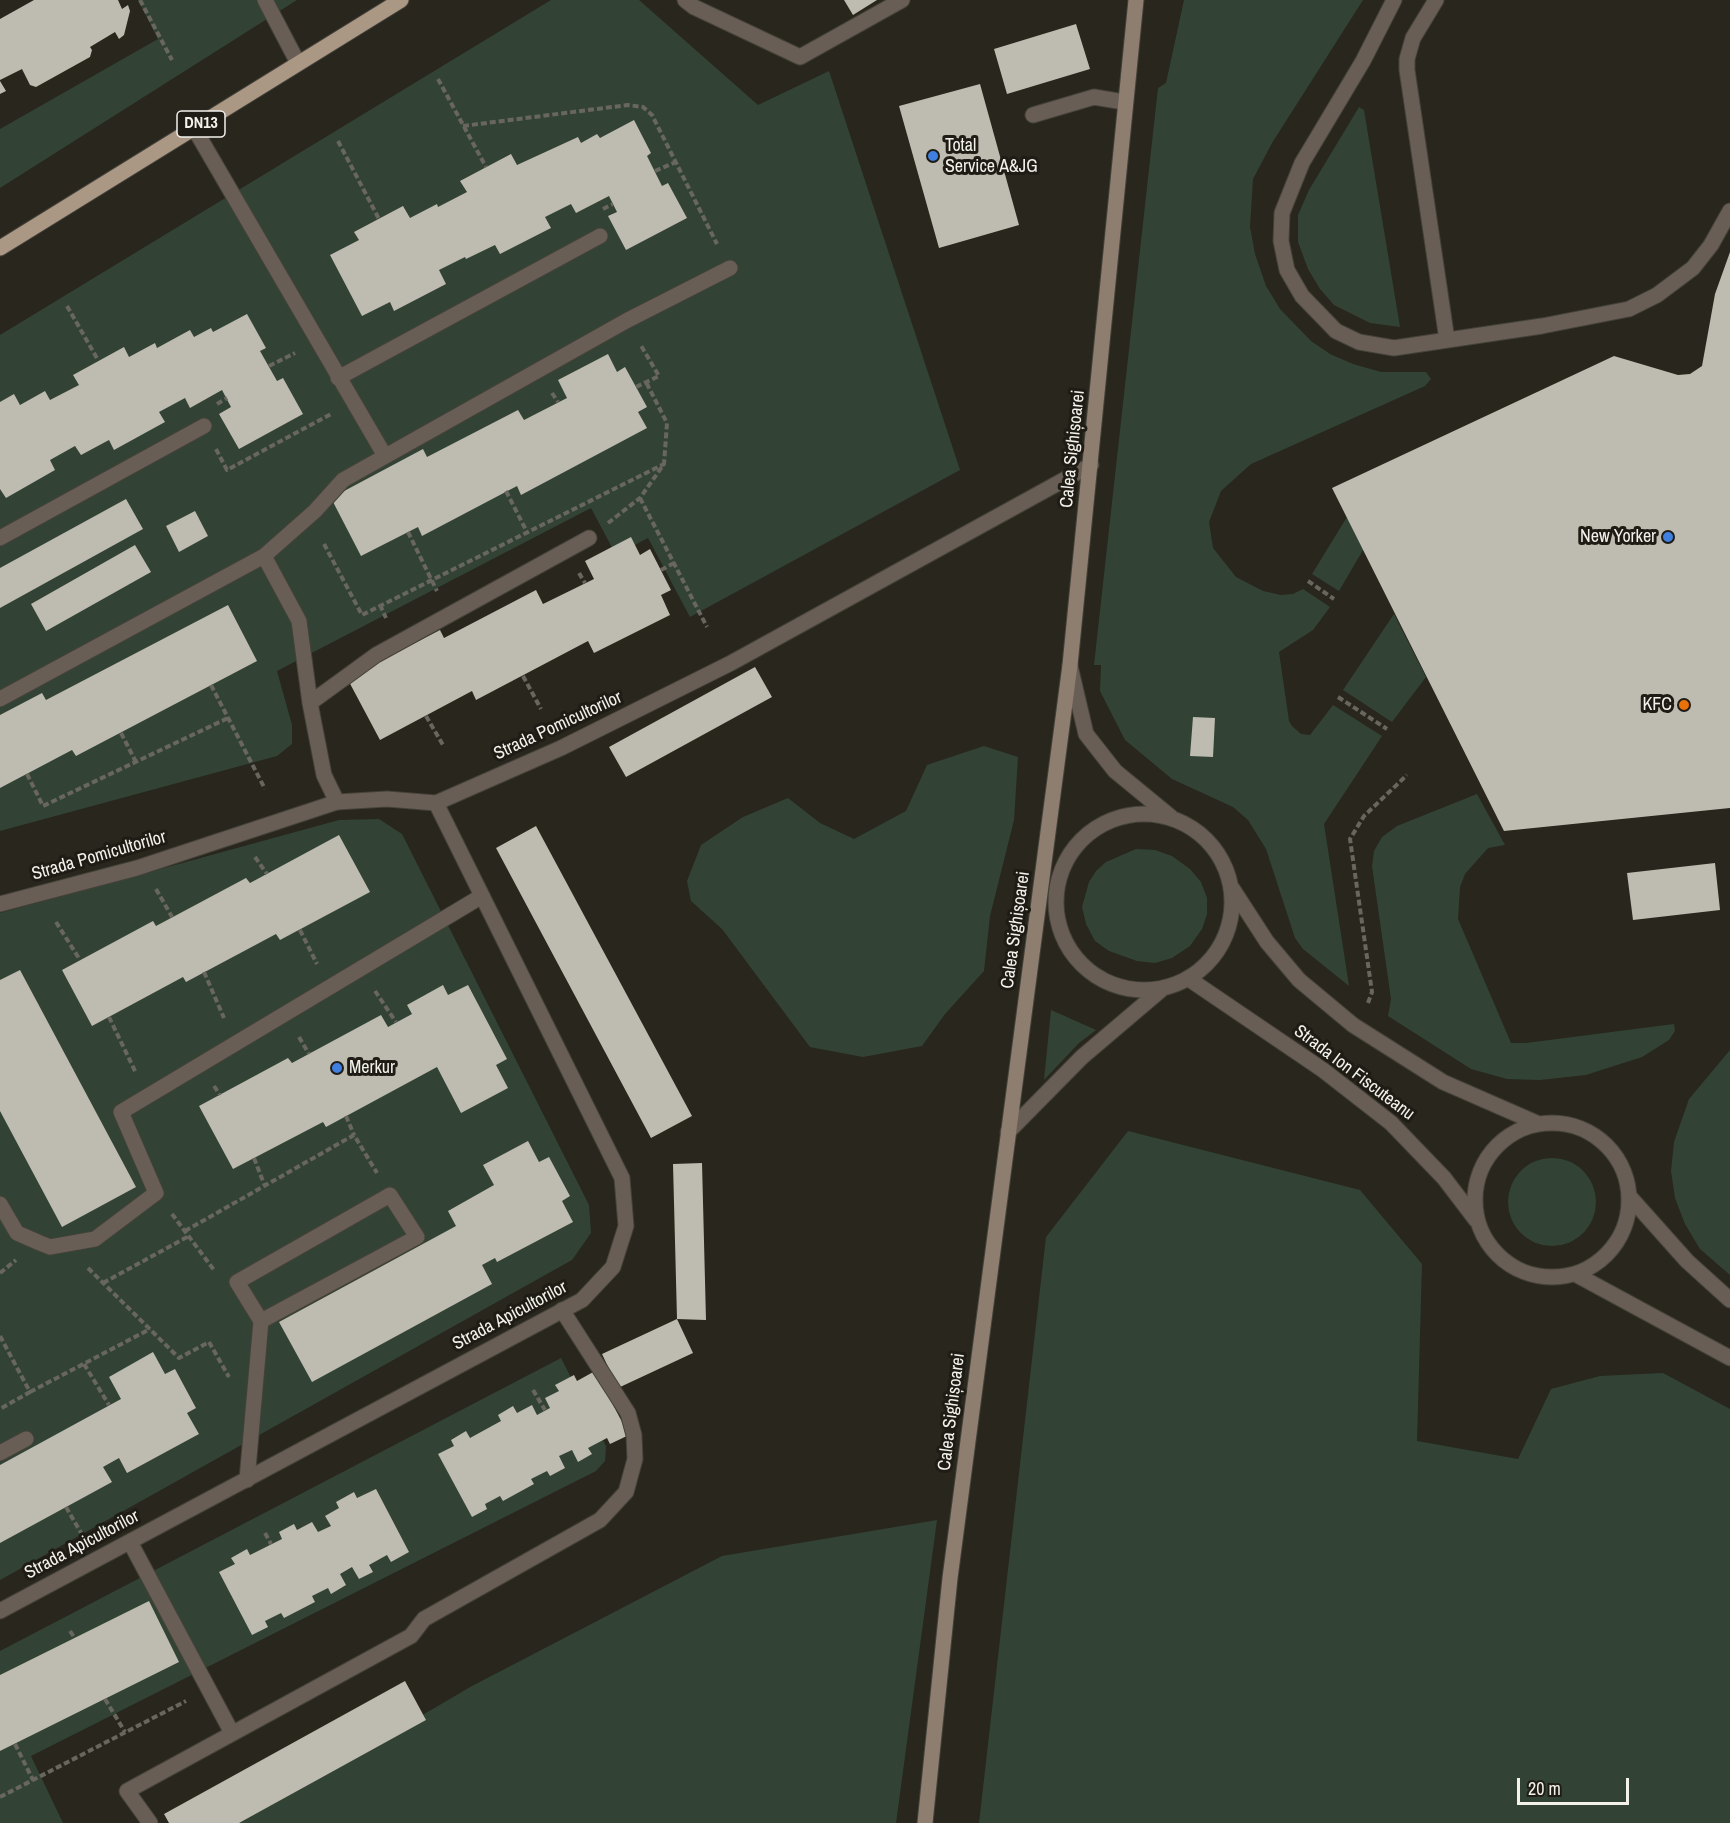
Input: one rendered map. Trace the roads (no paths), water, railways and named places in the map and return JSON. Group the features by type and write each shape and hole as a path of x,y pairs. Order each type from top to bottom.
{"main road":[{"name":"DN13","path":"0,248 401,0"},
{"name":"Calea Sighișoarei","path":"1133,0 1133,42"},
{"name":"Calea Sighișoarei","path":"925,1823 950,1578 1070,665 1118,194 1124,102 1133,42 1143,0"}],"street":[{"path":"265,0 298,63"},
{"path":"685,0 694,7 800,57 902,0"},
{"path":"1394,0 1363,61 1292,185 1282,213 1281,241 1287,270 1302,296 1336,331 1359,342 1394,348 1542,326 1629,309 1657,295 1693,268 1711,245 1730,211"},
{"path":"1436,0 1413,39 1407,59 1407,70 1447,340"},
{"path":"1033,115 1094,97 1124,102"},
{"path":"194,128 352,403 385,456"},
{"path":"338,378 600,236"},
{"path":"0,699 264,556 315,511 343,480 626,321 729,268"},
{"path":"0,538 204,426"},
{"name":"Strada Pomicultorilor","path":"0,904 137,868 337,802 387,799 436,803 561,748 731,663 1091,465"},
{"path":"310,703 376,655 589,538"},
{"path":"264,556 299,621 310,703 324,775 337,802"},
{"path":"1070,665 1086,734 1115,771 1173,818 1195,829 1212,845 1225,866 1232,888 1232,915 1224,940 1209,962 1188,979 1162,989 1138,991 1114,986 1092,974 1075,957 1062,935 1056,912 1057,887 1065,862 1080,842 1100,826 1123,816 1149,814 1173,818"},
{"name":"Strada Apicultorilor","path":"0,1611 582,1300 613,1267 626,1226 621,1178 436,803"},
{"path":"1042,883 1057,887"},
{"name":"Strada Ion Fiscuteanu","path":"1232,888 1267,942 1299,980 1353,1025 1443,1082 1539,1124"},
{"path":"0,1204 17,1233 50,1247 95,1239 156,1193 121,1112 482,896"},
{"name":"Strada Ion Fiscuteanu","path":"1188,979 1323,1070 1391,1123 1444,1178 1476,1220"},
{"path":"1008,1132 1082,1057 1162,989"},
{"path":"1539,1124 1565,1124 1589,1132 1610,1149 1623,1170 1629,1196 1626,1221 1615,1244 1598,1263 1575,1274 1550,1278 1526,1274 1503,1261 1486,1243 1476,1220 1474,1195 1480,1170 1490,1156 1514,1132 1539,1124"},
{"path":"247,1480 261,1321 237,1282 390,1195 417,1237 261,1321"},
{"path":"1629,1196 1687,1261 1730,1300"},
{"path":"1575,1274 1730,1358"},
{"path":"150,1823 127,1791 411,1636 424,1619 600,1520 626,1492 635,1459 634,1435 628,1413 562,1310"},
{"path":"0,1453 26,1439"},
{"path":"130,1542 232,1733"}],"place":[{"name":"Total Service A&JG","path":"933,156"},
{"name":"New Yorker","path":"1668,537"},
{"name":"KFC","path":"1684,705"},
{"name":"Merkur","path":"337,1068"}]}
